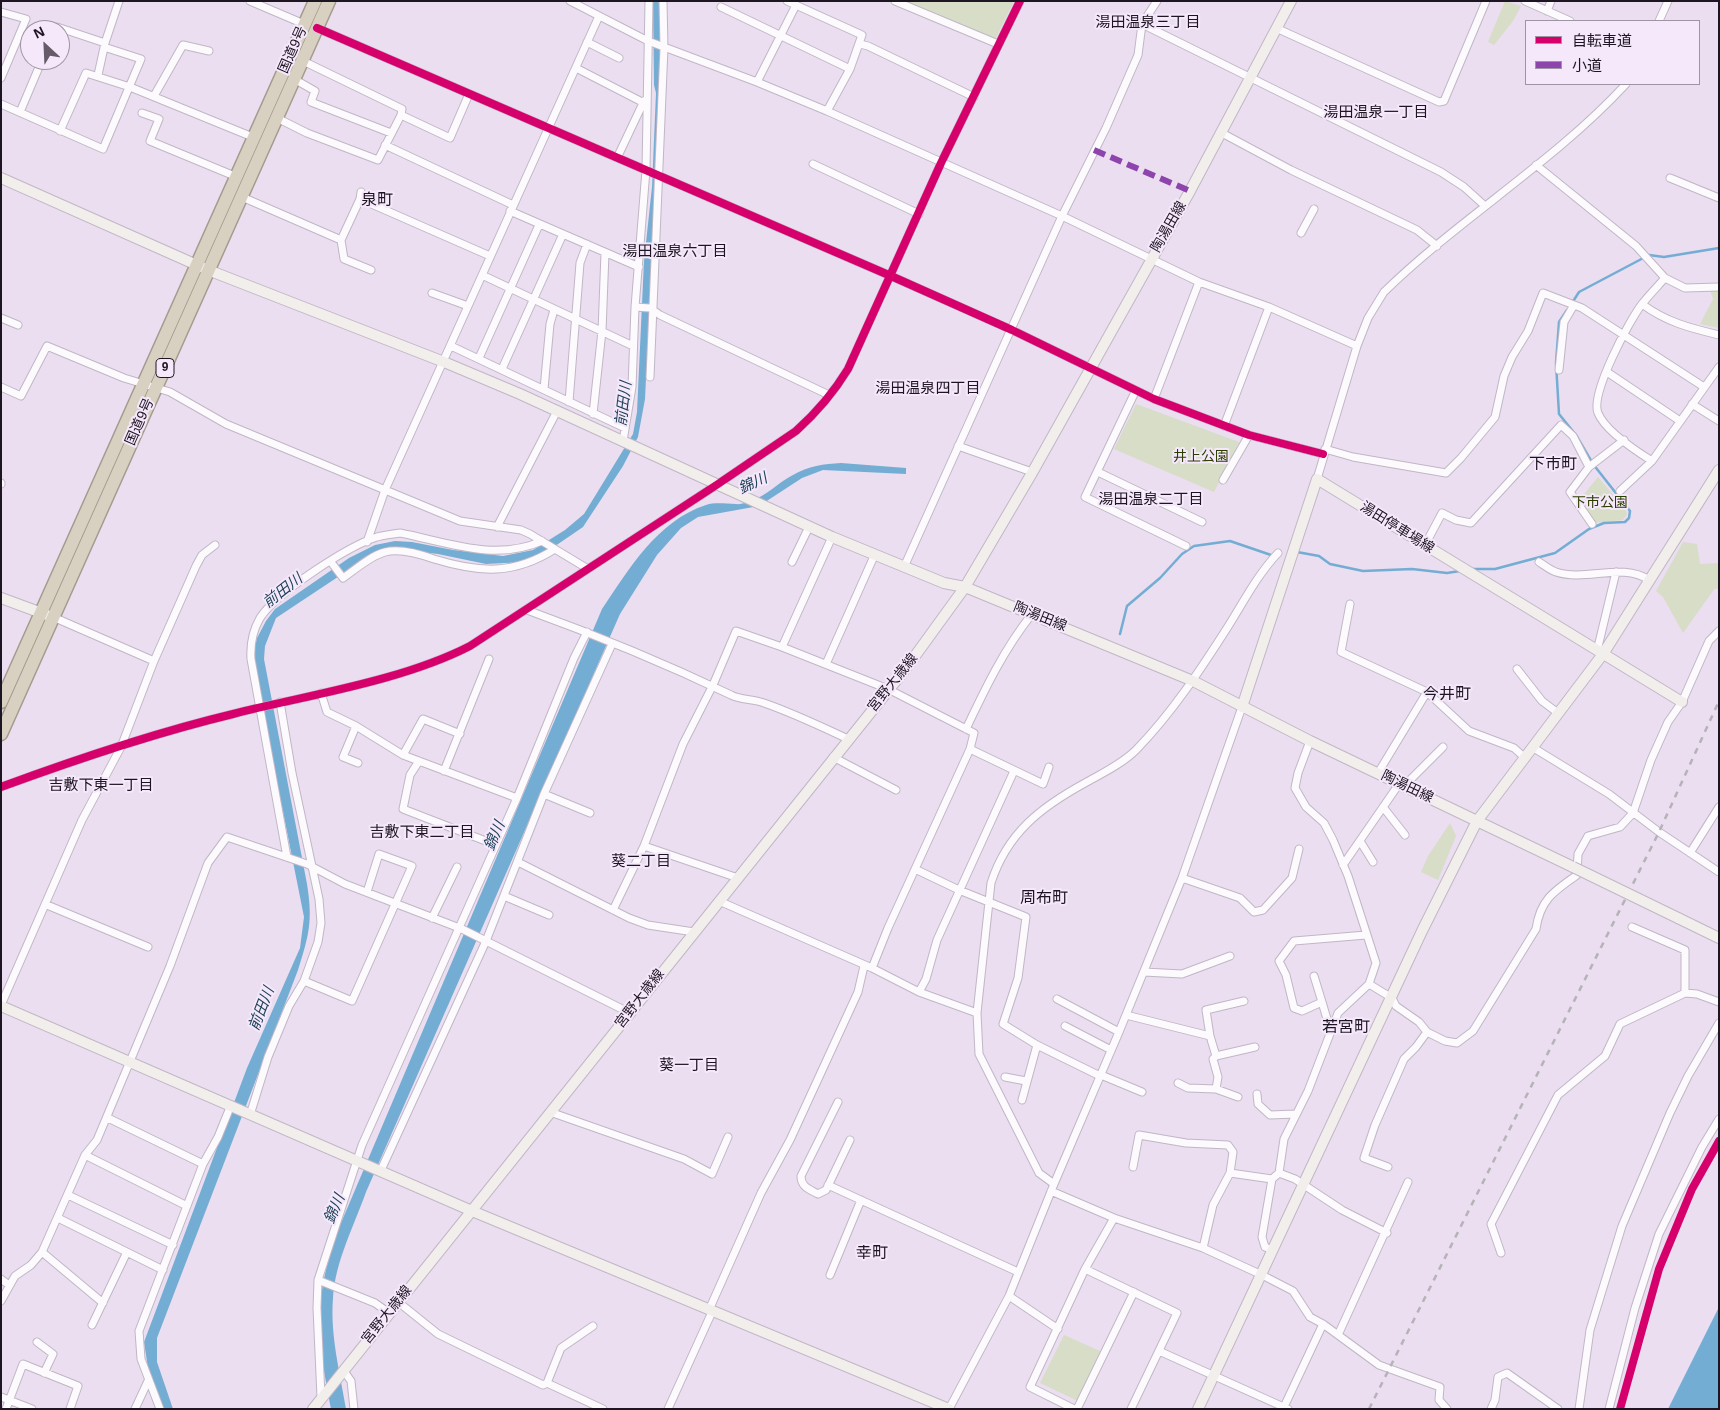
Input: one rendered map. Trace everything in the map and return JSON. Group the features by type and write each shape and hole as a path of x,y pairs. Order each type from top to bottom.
{"highway":[{"name":"国道9号","path":"202,267 242,197 303,61 315,1"},
{"name":"国道9号","path":"1,734 53,617 150,385 202,267 237,177 310,26 329,1"},
{"name":"国道9号","path":"1,702 40,613 150,385"}],"main road":[{"name":"陶湯田線","path":"1291,1 1190,191 1032,472 964,587 1193,681 1310,741 1719,938"},
{"path":"1,178 202,267 444,362 557,411 832,537 944,583 964,587"},
{"path":"1198,1409 1422,931 1477,821 1558,713 1649,580 1719,470"},
{"path":"1242,707 1317,479"},
{"name":"湯田停車場線","path":"1317,479 1682,702"},
{"name":"宮野大歳線","path":"312,1409 888,689 925,642 964,587"},
{"path":"1,598 53,617"},
{"path":"1,1006 472,1211 949,1409"}],"street":[{"path":"98,75 119,1"},
{"path":"250,1 891,276 1012,330 1154,399 1249,435 1353,457 1446,473 1495,417 1504,376 1512,357 1528,330 1543,293 1574,305 1704,387"},
{"path":"570,1 580,3 599,16 650,42 757,82 827,111 1062,216 1150,260 1358,346"},
{"path":"623,441 632,387 635,306 647,171 645,103 650,42 649,1"},
{"path":"650,376 663,1"},
{"path":"787,1 862,35 850,69 827,111"},
{"path":"895,1 998,44"},
{"path":"1,787 162,732 419,667 453,655 527,610 718,484 796,430 812,417 848,369 941,163 1020,1"},
{"path":"904,567 1062,216 1106,128 1138,55 1142,24 1157,1"},
{"path":"1276,28 1439,102 1444,101 1486,1"},
{"path":"1525,1 1567,20"},
{"path":"1547,12 1552,1"},
{"path":"1659,20 1668,1"},
{"path":"757,82 796,5"},
{"path":"722,7 850,69"},
{"path":"1,12 26,20 1,78"},
{"path":"367,542 384,490 444,362 511,208 599,16"},
{"path":"1142,24 1440,172 1464,187 1485,206"},
{"path":"1,104 103,149 141,59 70,32"},
{"path":"587,42 619,58"},
{"path":"860,44 868,46 974,97"},
{"path":"154,96 183,45 209,51"},
{"path":"277,118 307,133 378,160 401,115 402,109 303,61"},
{"path":"576,68 645,103"},
{"path":"20,112 38,70"},
{"path":"60,131 86,73 98,75 154,96 255,138"},
{"path":"294,79 315,91 311,102 391,133"},
{"path":"1317,479 1324,451 1368,318 1384,292 1536,165 1625,85"},
{"path":"401,115 450,138 469,94"},
{"path":"617,158 645,103"},
{"path":"142,112 159,119 150,141 237,177"},
{"path":"1220,132 1291,170 1417,230 1437,246"},
{"path":"385,145 511,208 539,225 639,267"},
{"path":"813,164 919,214"},
{"path":"1536,165 1636,246 1665,278 1685,288 1719,287"},
{"path":"1670,178 1719,198"},
{"path":"371,270 344,259 341,240 361,195 490,256"},
{"path":"242,197 341,240"},
{"path":"1301,233 1314,208"},
{"path":"479,358 539,225"},
{"path":"502,369 563,234"},
{"path":"569,402 577,320 580,263 587,244"},
{"path":"593,414 602,331 605,253"},
{"path":"482,275 633,346"},
{"path":"1652,462 1604,422 1596,408 1596,401 1622,335 1642,304 1665,278"},
{"path":"1154,399 1200,282"},
{"path":"432,293 468,306"},
{"path":"1642,304 1658,317 1680,326 1719,334"},
{"path":"1559,370 1564,322 1574,305"},
{"path":"635,306 652,309 829,395"},
{"path":"1224,426 1269,308"},
{"path":"544,389 550,324 554,310"},
{"path":"1,318 18,325"},
{"path":"1,387 21,396 47,346 124,378 170,392 226,424 460,521 521,530 588,568"},
{"path":"451,346 625,428"},
{"path":"1620,491 1652,462 1719,368"},
{"path":"1607,372 1680,421"},
{"path":"1136,390 1085,497 1186,546"},
{"path":"1692,404 1719,421"},
{"path":"497,527 557,411"},
{"path":"1424,545 1442,513 1456,520 1472,523 1561,425 1573,436 1589,467"},
{"path":"1223,480 1249,435"},
{"path":"1592,524 1570,492 1589,467 1624,440"},
{"path":"958,446 1032,472"},
{"path":"1098,472 1202,522"},
{"path":"792,562 809,527"},
{"path":"288,857 258,708 250,645 252,634 260,619 278,598 331,562 367,542 388,534 400,533 487,551 504,551 530,547 542,541"},
{"path":"782,647 832,537"},
{"path":"1,1006 47,905 82,820 121,747 154,661 196,566 202,555 215,546"},
{"path":"331,562 343,578 376,555 385,552 398,551 487,569 520,566 535,562 555,549"},
{"path":"1278,553 1258,580 1193,681 1134,752 1074,789 1024,825 1015,835 994,872 977,1013 977,1039 984,1066 1039,1173 1052,1188 1114,1218 1203,1248 1293,1291 1310,1317 1323,1324 1379,1365 1440,1387 1439,1400 1447,1409"},
{"path":"826,664 875,554"},
{"path":"1539,562 1556,572 1581,574 1639,573 1649,580"},
{"path":"1600,652 1616,572"},
{"path":"1350,604 1341,652 1427,692 1469,731 1514,748 1524,757"},
{"path":"527,610 587,632 713,685 733,696 752,698 786,710 848,738"},
{"path":"966,729 989,681 1017,632 1032,614"},
{"path":"53,617 154,661"},
{"path":"613,910 644,846 682,744 713,685 736,631 888,689 974,733 970,749 888,928 872,968"},
{"path":"1369,984 1392,998 1396,1006 1419,1022 1427,1032 1445,1041 1457,1043 1473,1032 1536,928 1538,912 1556,890 1577,875 1578,854 1588,836 1620,827 1633,812 1651,760 1668,722 1682,702 1709,641 1719,631"},
{"path":"322,1395 317,1308 318,1280 322,1262 360,1162 362,1145 385,1091 461,929 574,658 587,632"},
{"path":"379,1170 486,941 544,794 612,644"},
{"path":"444,771 489,659"},
{"path":"1517,669 1542,701 1558,713"},
{"path":"1378,773 1427,692"},
{"path":"320,693 326,712 356,726 404,756 517,798"},
{"path":"249,1114 268,1057 289,1006 304,981 318,942 321,923 319,899 309,864 280,702"},
{"path":"949,1409 1009,1296 1052,1188 1112,1050 1182,878 1242,707"},
{"path":"404,756 423,719 460,734"},
{"path":"356,726 343,758 358,763"},
{"path":"1273,1250 1265,1247 1262,1237 1272,1179 1279,1173 1284,1139 1295,1114 1308,1092 1338,1012 1369,984 1376,963 1343,865 1324,823 1306,807 1295,788 1298,773 1310,741"},
{"path":"1343,865 1383,807 1402,785 1443,746"},
{"path":"1532,747 1609,794 1690,854 1719,872"},
{"path":"970,749 1042,784 1049,767"},
{"path":"833,757 896,790"},
{"path":"419,761 410,776 403,810 496,846"},
{"path":"920,992 926,979 937,940 1014,771"},
{"path":"544,794 590,813"},
{"path":"1383,807 1405,836"},
{"path":"1690,854 1719,807"},
{"path":"1,1301 15,1276 31,1265 42,1252 86,1155 98,1140 129,1061 170,966 208,863 227,838 309,864 345,884 461,929 630,1013"},
{"path":"1360,841 1373,862"},
{"path":"644,846 738,878"},
{"path":"1182,878 1240,898 1254,912 1263,910 1292,878 1299,849"},
{"path":"304,981 352,1001 397,904 412,866 380,854 367,892"},
{"path":"518,862 613,910 648,925 694,932"},
{"path":"432,918 457,867"},
{"path":"916,869 959,890 1026,917 1018,978 1002,1021 1003,1024 1037,1045 1100,1076 1142,1092"},
{"path":"504,896 549,915"},
{"path":"719,901 872,968 920,992 977,1013"},
{"path":"47,905 148,948"},
{"path":"1632,927 1685,950 1685,993"},
{"path":"1322,1002 1302,1011 1294,1008 1286,976 1279,960 1294,941 1366,935"},
{"path":"1144,972 1182,974 1230,956"},
{"path":"668,1409 761,1193 790,1140 858,992 864,966"},
{"path":"1314,976 1327,1019 1332,1024"},
{"path":"1500,1254 1491,1224 1558,1095 1605,1056 1620,1024 1685,993 1698,994 1719,1002"},
{"path":"1057,999 1119,1032"},
{"path":"1216,1089 1218,1077 1213,1059 1216,1056 1210,1036 1206,1010 1244,1001"},
{"path":"1126,1015 1210,1036"},
{"path":"1580,1409 1590,1330 1622,1226 1670,1113 1688,1076 1719,1023"},
{"path":"1064,1026 1112,1050"},
{"path":"1388,1167 1364,1158 1375,1126 1404,1059 1416,1048 1427,1032"},
{"path":"1022,1100 1037,1045"},
{"path":"1216,1056 1255,1047"},
{"path":"1005,1077 1026,1081"},
{"path":"1178,1084 1188,1088 1216,1089 1238,1098"},
{"path":"1257,1094 1258,1104 1270,1116 1295,1114"},
{"path":"838,1102 801,1176 801,1182 804,1187 818,1194 826,1190 850,1140"},
{"path":"160,1409 141,1359 139,1331 203,1164 218,1137 231,1105"},
{"path":"550,1112 684,1159 712,1174 728,1137"},
{"path":"108,1118 203,1164"},
{"path":"1609,1409 1635,1308 1659,1234 1702,1147 1719,1119"},
{"path":"1133,1167 1139,1135 1186,1143 1228,1145 1233,1152 1230,1173 1212,1205 1203,1248"},
{"path":"86,1155 187,1206"},
{"path":"1230,1173 1272,1179"},
{"path":"1279,1173 1304,1185 1342,1210 1387,1233"},
{"path":"1338,1335 1387,1233 1408,1182"},
{"path":"828,1185 1018,1272"},
{"path":"68,1195 173,1245"},
{"path":"830,1275 861,1200"},
{"path":"58,1218 163,1270"},
{"path":"1114,1218 1085,1269 1030,1387 1076,1409 1134,1292"},
{"path":"42,1252 103,1303"},
{"path":"92,1325 128,1252"},
{"path":"1085,1269 1177,1312 1131,1409"},
{"path":"1,1279 9,1286"},
{"path":"318,1280 375,1303 389,1313"},
{"path":"1009,1296 1058,1329"},
{"path":"397,1302 438,1334 543,1385 547,1384 603,1409"},
{"path":"1159,1351 1285,1408 1323,1324"},
{"path":"547,1384 561,1348 593,1326"},
{"path":"37,1342 54,1354 44,1373"},
{"path":"6,1409 24,1364 78,1386 70,1409"},
{"path":"342,1371 351,1381 354,1409"},
{"path":"1491,1409 1495,1400 1498,1378 1508,1373 1558,1409"},
{"path":"135,1409 148,1381"},
{"path":"1,1397 32,1409"}],"green space":[{"path":"902,1 1014,1 995,40"},
{"path":"1505,1 1521,6 1513,21 1494,45 1488,42"},
{"path":"1719,289 1719,328 1700,324 1713,299 1710,290"},
{"name":"井上公園","path":"1136,404 1239,442 1214,492 1114,449"},
{"name":"下市公園","path":"1598,477 1625,509 1627,514 1623,520 1594,523 1580,499"},
{"path":"1683,542 1697,544 1700,564 1719,563 1719,590 1715,588 1683,633 1663,597 1656,591"},
{"path":"1450,823 1456,836 1438,880 1421,872 1428,856"},
{"path":"1064,1335 1100,1351 1078,1401 1040,1383"}],"water":[{"path":"653,1 660,1 661,65 645,399 638,437 623,466 583,527 542,555 525,562 486,564 438,554 388,548 374,553 276,618 265,646 264,659 307,884 310,908 309,928 298,970 157,1338 157,1362 173,1409 164,1409 148,1368 144,1342 247,1068 300,948 304,917 256,676 254,650 257,638 275,609 349,558 375,545 395,541 412,542 453,550 503,556 533,550 565,530 584,514 633,434 637,412 644,261 652,187 656,93 654,85"},
{"path":"841,463 906,468 906,474 823,470 802,478 759,506 698,517 681,528 657,555 620,614 366,1192 346,1244 334,1285 332,1312 336,1354 346,1409 331,1409 321,1350 319,1320 323,1282 338,1230 602,609 646,548 673,522 689,512 710,504 738,504 747,502 762,496 804,469"},
{"path":"1719,1307 1718,1409 1668,1409"}],"waterway":[{"path":"1572,303 1579,292 1649,255 1664,257 1719,248"},
{"path":"1473,569 1495,569 1555,553 1589,529 1604,523 1625,522 1629,518 1630,511 1593,464 1576,435 1559,414 1556,363 1559,322 1567,310"},
{"path":"1120,634 1127,606 1160,578 1182,554 1194,546 1230,541 1271,555"},
{"path":"1297,552 1319,556 1330,564 1363,571 1412,569 1447,573 1460,571"}],"railway":[{"path":"1369,1409 1659,832 1719,701"}],"marked path":[{"path":"1094,150 1190,191"}],"cycle path":[{"path":"1,787 174,729 354,686 415,669 470,646 796,431 824,402 848,369 941,163 1020,1"},
{"path":"317,28 891,276 1012,330 1154,399 1249,435 1323,454"},
{"path":"1620,1409 1659,1269 1692,1189 1719,1141"}],"district":[{"name":"湯田温泉三丁目","path":"1148,23"},
{"name":"湯田温泉一丁目","path":"1376,113"},
{"name":"泉町","path":"377,201"},
{"name":"湯田温泉六丁目","path":"675,252"},
{"name":"湯田温泉四丁目","path":"928,389"},
{"name":"下市町","path":"1553,465"},
{"name":"湯田温泉二丁目","path":"1151,500"},
{"name":"今井町","path":"1447,695"},
{"name":"吉敷下東一丁目","path":"101,786"},
{"name":"吉敷下東二丁目","path":"422,833"},
{"name":"葵二丁目","path":"641,862"},
{"name":"周布町","path":"1044,899"},
{"name":"若宮町","path":"1346,1028"},
{"name":"葵一丁目","path":"689,1066"},
{"name":"幸町","path":"872,1254"}],"water label":[{"name":"前田川","path":"624,404"},
{"name":"錦川","path":"753,484"},
{"name":"前田川","path":"283,591"},
{"name":"錦川","path":"495,836"},
{"name":"前田川","path":"262,1009"},
{"name":"錦川","path":"335,1209"}]}
